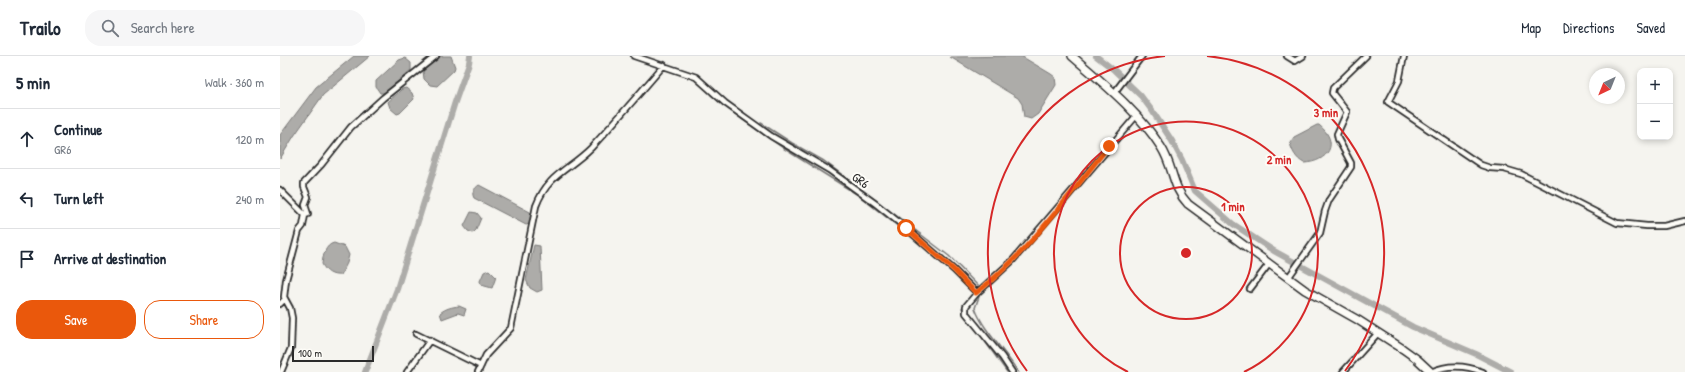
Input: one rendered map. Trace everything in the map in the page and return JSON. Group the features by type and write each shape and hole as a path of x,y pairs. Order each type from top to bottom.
{"main road":[{"path":"1072,56 1115,92 1151,132 1170,164 1176,188 1184,200 1206,218 1305,290 1378,333 1417,359 1431,372"}],"street":[{"path":"281,372 291,344 291,314 284,299 286,280 299,231 303,226 305,215 308,214 305,202 308,196 304,183 321,166 351,127 383,98 436,56"},
{"name":"GR6","path":"634,56 696,77 725,103 771,136 829,170 906,228 954,270 976,293"},
{"path":"1115,92 1142,56"},
{"path":"1287,56 1295,61 1303,56"},
{"path":"1288,278 1320,233 1329,200 1351,167 1351,163 1338,139 1337,134 1347,112 1332,93 1333,88 1366,56"},
{"path":"1404,56 1399,81 1388,102 1481,165 1521,174 1617,223 1664,226 1685,222"},
{"path":"478,372 486,356 511,328 536,206 544,189 551,180 590,149 664,65"},
{"path":"1012,372 1002,357 966,313 966,306 976,293 1013,260 1137,116"},
{"path":"280,190 305,215"},
{"path":"1250,289 1269,264"},
{"path":"280,304 284,299"},
{"path":"1343,372 1378,333"},
{"path":"416,334 481,366"},
{"path":"407,372 430,340"},
{"path":"1431,372 1448,366 1459,366 1482,372"}],"shaded area":[{"path":"354,56 370,56 323,95 294,136 280,159 280,135 316,87"},
{"path":"441,56 451,56 455,67 454,70 437,86 430,85 424,79 423,71"},
{"path":"1021,56 1055,77 1056,85 1038,114 1031,119 1024,117 1022,104 1018,98 950,57"},
{"path":"405,58 411,63 411,70 384,93 380,93 376,87 376,81 399,60"},
{"path":"406,88 412,93 414,99 400,113 397,114 390,108 388,102 402,89"},
{"path":"1319,125 1326,132 1329,138 1329,150 1320,159 1304,163 1295,154 1290,143 1294,137"},
{"path":"479,185 530,212 532,215 530,224 526,225 474,198 474,191"},
{"path":"471,212 477,213 481,218 476,230 473,233 468,231 464,226"},
{"path":"334,243 345,247 349,255 341,275 330,273 322,264 324,254 328,246"},
{"path":"534,245 540,246 542,290 537,292 530,288 526,280"},
{"path":"489,270 496,277 492,288 481,285 480,281 484,272"},
{"path":"459,306 466,309 464,315 458,313 442,319 440,313 451,307"}],"waterway":[{"path":"365,372 397,289 470,56"},
{"path":"1096,56 1114,70 1141,96 1172,141 1195,191 1233,224 1274,251 1413,327 1476,354 1511,372"},
{"path":"711,95 783,148 858,195 918,242"},
{"path":"761,123 824,161 949,256 980,288"},
{"path":"964,312 962,308 974,293 972,291"},
{"path":"981,291 975,308 979,317 1018,372"},
{"path":"971,322 1007,372"}],"route":[{"path":"906,228 954,270 976,293 998,275 1045,225 1109,146"}]}
